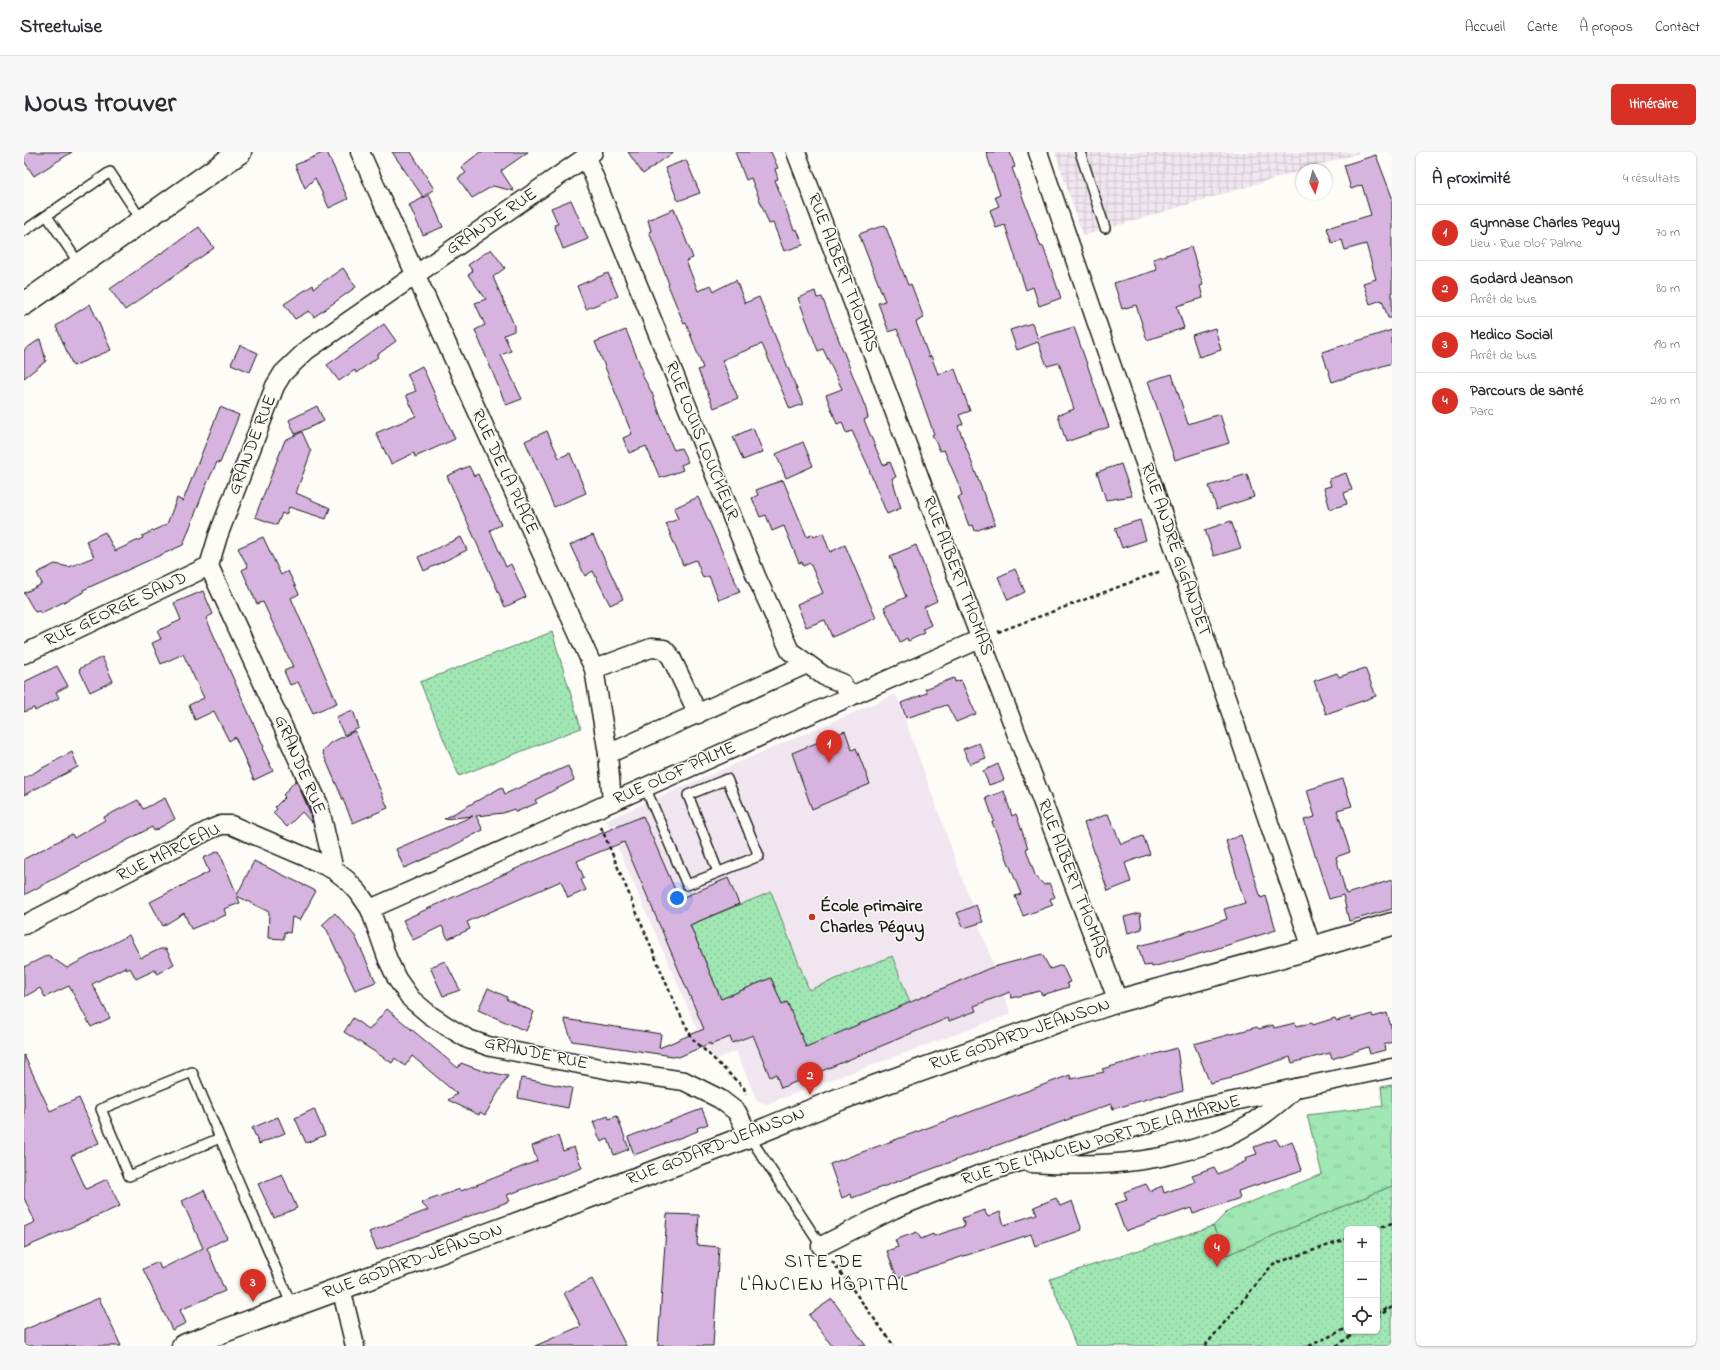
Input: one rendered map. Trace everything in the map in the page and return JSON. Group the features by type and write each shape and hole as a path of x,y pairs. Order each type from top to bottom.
{"street":[{"path":"24,304 240,152"},
{"name":"RUE DE LA PLACE","path":"360,152 414,275 594,669 608,754 612,802"},
{"name":"RUE ALBERT THOMAS","path":"796,152 1118,1001"},
{"name":"RUE ANDRÉ GIGANDET","path":"1038,152 1312,948"},
{"name":"GRANDE RUE","path":"334,870 319,805 209,566 218,536 272,393 283,373 307,350 590,154"},
{"name":"RUE LOUIS LOUCHEUR","path":"590,154 756,576 790,651 824,676 842,683 850,697"},
{"name":"RUE GEORGE SAND","path":"24,654 209,566"},
{"name":"RUE OLOF PALME","path":"370,909 980,639"},
{"path":"594,669 651,648 664,649 671,657 698,714"},
{"path":"608,754 807,664"},
{"name":"RUE MARCEAU","path":"24,925 221,825 231,825 242,829 334,870 359,893 370,909"},
{"name":"GRANDE RUE","path":"370,909 388,960 397,979 411,999 430,1015 468,1039 491,1047 610,1070 684,1081 720,1099 737,1112 748,1136"},
{"name":"RUE GODARD-JEANSON","path":"183,1346 522,1222 748,1136 840,1099 1118,1001 1312,948 1392,924"},
{"name":"RUE DE L'ANCIEN PORT DE LA MARNE","path":"821,1246 894,1209 978,1175 1196,1109 1392,1068"},
{"path":"1020,1162 1064,1165 1128,1162 1174,1156 1247,1126 1272,1109 1296,1087"},
{"path":"341,1288 355,1346"}],"lane":[{"path":"1080,152 1105,228"},
{"path":"24,231 110,172 142,221"},
{"path":"46,216 80,265"},
{"path":"645,787 687,885 759,856 727,779 688,795 718,872"},
{"path":"220,1138 129,1176 101,1109 192,1072 292,1306"},
{"path":"748,1136 821,1246"}],"path":[{"path":"980,639 1179,564"},
{"path":"594,810 674,1002 692,1038 744,1088 750,1105 737,1112"},
{"path":"1380,1227 1392,1223"},
{"path":"1205,1346 1273,1264 1344,1240"},
{"path":"821,1246 894,1346"},
{"path":"1380,1312 1392,1306"},
{"path":"1380,1315 1392,1306"},
{"path":"1309,1346 1344,1329"},
{"path":"1336,1346 1354,1334"}],"shaded area":[{"path":"1055,152 1363,152 1323,164 1296,164 1296,172 1083,236"},
{"name":"École primaire Charles Péguy","path":"896,694 1011,1014 766,1104 757,1101 736,1051 716,1059 705,1047 606,820"}],"green space":[{"path":"552,632 581,728 459,776 420,682"},
{"path":"771,892 809,990 892,956 910,1003 806,1047 787,1002 782,1004 771,978 721,999 690,925"},
{"path":"1392,1085 1392,1186 1227,1255 1213,1226 1228,1211 1322,1174 1307,1115 1383,1106 1381,1087"},
{"path":"1392,1186 1392,1346 1076,1346 1050,1279 1213,1226 1227,1255"}],"building":[{"path":"24,152 72,152 34,176 24,161"},
{"path":"327,152 348,199 329,208 315,178 305,188 295,165"},
{"path":"392,152 411,152 434,189 423,197"},
{"path":"480,152 528,152 501,171 514,191 493,186 472,198 458,178 466,173 461,167"},
{"path":"628,152 674,152 643,174"},
{"path":"735,152 771,152 778,168 775,169 778,179 775,180 794,230 797,229 803,245 784,251 773,223 769,224 751,178 746,180"},
{"path":"986,152 1010,152 1015,167 1012,168 1041,247 1043,246 1061,298 1039,306 1033,287 1026,290 1005,225 996,228 990,210 999,206 995,197 1000,195"},
{"path":"1376,155 1392,197 1392,318 1388,318 1382,300 1370,304 1363,283 1376,279 1366,244 1345,250 1342,240 1332,243 1327,228 1371,215 1362,185 1351,189 1344,165"},
{"path":"686,160 700,193 678,201 665,168"},
{"path":"429,195 443,227 423,235 409,205"},
{"path":"571,200 588,239 563,249 554,225 558,224 551,208"},
{"path":"674,209 693,258 686,261 698,291 711,285 714,291 736,280 745,303 759,297 803,404 790,409 762,344 722,360 738,398 714,408 698,370 703,368 686,323 684,324 668,285 669,284 649,232 651,231 648,220"},
{"path":"885,225 908,285 911,284 924,318 916,322 929,357 931,356 938,374 955,369 970,411 959,415 963,424 958,426 995,524 975,531 973,525 969,526 958,497 962,496 959,485 944,450 940,451 932,435 934,434 897,329 889,332 878,303 885,301 859,234"},
{"path":"199,227 214,248 125,310 110,289"},
{"path":"1191,247 1203,285 1200,286 1203,298 1177,306 1184,328 1147,340 1136,305 1122,309 1114,283 1157,270 1153,259"},
{"path":"491,249 505,268 493,277 514,325 514,331 504,335 511,351 501,355 522,399 506,405 475,330 485,325 475,303 486,299 468,275 473,271 468,265"},
{"path":"343,268 356,287 314,317 309,311 295,319 284,304 313,285 314,288"},
{"path":"608,273 618,296 586,309 577,286"},
{"path":"815,291 817,298 822,297 866,409 868,418 864,420 883,465 890,462 896,477 892,478 901,508 887,514 870,470 852,431 846,433 842,422 837,424 826,395 842,389 823,349 818,351 798,298"},
{"path":"90,304 111,350 73,366 56,326"},
{"path":"1032,323 1038,338 1074,327 1109,427 1066,442 1058,415 1074,409 1059,363 1047,366 1038,342 1017,350 1010,330"},
{"path":"384,324 396,341 377,355 378,357 356,373 355,370 339,381 327,365"},
{"path":"1215,328 1221,350 1199,357 1192,335"},
{"path":"626,330 643,372 641,373 652,393 672,446 674,450 681,448 688,462 681,465 683,470 660,478 646,446 629,453 623,438 632,434 595,342"},
{"path":"1392,330 1392,363 1332,382 1322,352"},
{"path":"40,339 46,361 24,378 24,350"},
{"path":"240,345 258,353 250,372 231,364"},
{"path":"422,366 455,439 415,457 414,453 391,464 376,433 416,416 406,395 416,391 407,374"},
{"path":"1172,374 1188,424 1220,414 1229,443 1175,460 1148,381"},
{"path":"317,406 324,421 295,434 289,420"},
{"path":"220,407 239,415 220,463 217,462 205,488 183,545 83,590 84,592 41,613 39,611 35,612 24,593 42,584 37,573 55,564 69,567 94,557 86,541 105,532 115,551 143,538 142,536 167,524 177,498 183,501"},
{"path":"753,428 763,452 743,460 733,437"},
{"path":"547,431 559,458 570,453 586,493 554,507 525,441"},
{"path":"302,432 311,452 296,493 330,508 326,519 289,507 286,515 282,513 277,525 255,517 285,440"},
{"path":"803,442 813,466 786,478 776,454"},
{"path":"1121,464 1132,496 1106,500 1097,472"},
{"path":"469,466 474,476 478,474 501,525 490,530 506,567 511,564 526,597 505,607 447,476"},
{"path":"1346,473 1352,490 1344,493 1347,504 1330,509 1324,488 1331,486 1329,479"},
{"path":"1247,474 1254,497 1217,509 1209,486"},
{"path":"783,480 807,537 813,534 814,537 823,533 830,552 845,545 876,618 832,637 825,620 806,627 797,604 823,593 810,563 803,566 802,562 799,563 784,526 772,531 766,515 760,517 752,498 758,495 756,490"},
{"path":"698,497 740,592 719,600 709,576 703,578 696,560 683,565 666,524 678,519 674,508"},
{"path":"1140,520 1146,540 1122,548 1115,528"},
{"path":"1231,521 1241,548 1214,556 1205,530"},
{"path":"593,535 623,599 610,605 593,571 585,576 570,545"},
{"path":"263,537 281,575 288,571 299,594 291,598 337,703 313,713 298,682 290,685 284,671 293,667 263,602 257,604 242,570 248,567 238,548"},
{"path":"461,537 467,550 424,571 418,557"},
{"path":"916,545 937,601 924,607 931,625 923,629 925,633 908,641 907,638 900,642 884,607 906,597 890,556"},
{"path":"1015,569 1025,592 1008,600 998,577"},
{"path":"203,591 213,614 206,618 264,747 262,748 273,771 254,780 235,737 229,741 214,711 195,720 189,705 204,698 183,654 161,664 152,643 161,639 157,631 181,620 174,603"},
{"path":"102,657 113,681 90,692 79,669"},
{"path":"57,666 68,686 56,692 59,698 35,711 34,708 24,712 24,682"},
{"path":"1365,668 1376,696 1326,714 1314,681 1337,673 1339,677"},
{"path":"954,678 955,682 961,680 976,714 956,722 947,705 906,718 901,703 927,693 925,689"},
{"path":"353,710 359,728 344,735 336,717"},
{"path":"355,731 388,808 353,823 322,751 330,743"},
{"path":"845,731 852,750 856,748 870,784 812,809 792,753"},
{"path":"979,743 986,758 970,764 963,749"},
{"path":"72,752 78,767 24,795 24,778"},
{"path":"998,764 1004,780 989,785 983,771"},
{"path":"568,766 574,780 535,800 537,803 516,812 514,809 503,813 476,816 483,830 449,848 404,868 396,849 473,816 444,819 502,787 505,794"},
{"path":"1343,779 1352,806 1337,810 1350,852 1336,857 1346,894 1392,880 1392,909 1349,921 1343,895 1329,899 1304,820 1315,817 1307,790"},
{"path":"296,780 309,810 312,823 302,812 287,827 273,813 277,809 275,807 285,797 283,795"},
{"path":"1004,791 1012,816 1016,814 1028,848 1026,849 1035,875 1044,885 1049,883 1055,897 1050,899 1053,905 1023,916 1015,896 1021,894 992,822 994,821 986,798"},
{"path":"165,798 175,819 154,831 152,827 24,895 24,859 72,834 74,838 105,820 104,817 138,800 143,809"},
{"path":"1108,814 1121,844 1143,836 1150,854 1125,863 1131,882 1108,891 1084,823"},
{"path":"643,816 679,899 728,878 739,904 690,925 721,999 771,978 782,1004 787,1002 806,1047 990,968 1042,954 1050,969 1062,965 1070,982 1067,983 1069,987 1042,995 1040,991 1011,998 1010,992 974,1006 976,1011 949,1021 948,1018 781,1088 776,1074 770,1077 753,1035 732,1043 730,1037 710,1045 710,1043 679,1057 572,1041 564,1019 661,1034 659,1048 704,1029 624,842 577,861 584,878 581,880 586,890 568,898 561,881 467,922 470,929 448,939 442,926 413,940 403,920 522,866"},
{"path":"1241,835 1261,898 1266,896 1276,930 1186,958 1152,967 1151,965 1144,966 1138,946 1227,919 1224,909 1245,903 1226,841"},
{"path":"219,851 237,895 254,861 316,891 300,920 292,917 290,933 284,932 284,939 268,938 269,912 237,896 240,903 224,909 226,915 191,929 184,913 163,926 150,902 209,872 203,858"},
{"path":"976,905 983,922 964,928 957,913"},
{"path":"335,913 355,936 376,982 355,990 327,930 322,925"},
{"path":"1140,913 1142,929 1128,933 1124,917"},
{"path":"129,935 141,958 160,949 166,949 174,964 157,974 155,970 136,979 130,968 127,970 125,967 92,984 110,1018 91,1027 69,986 45,997 40,988 24,997 24,967 48,955 67,968"},
{"path":"445,961 460,990 443,996 430,967"},
{"path":"488,988 507,997 506,999 534,1012 526,1031 478,1010"},
{"path":"387,1009 458,1068 461,1063 480,1070 508,1076 485,1115 480,1112 479,1115 448,1100 457,1094 412,1056 405,1066 395,1058 392,1063 344,1032 353,1018 369,1030"},
{"path":"1387,1013 1392,1030 1392,1042 1384,1045 1385,1050 1370,1054 1368,1047 1332,1059 1330,1053 1292,1063 1290,1057 1232,1076 1232,1078 1210,1083 1194,1044 1257,1027 1259,1029 1273,1025 1274,1028 1295,1023 1296,1026 1312,1023 1313,1025 1335,1018 1337,1021 1350,1017 1351,1020 1372,1014 1373,1017"},
{"path":"1177,1048 1183,1091 1161,1097 1161,1095 1113,1109 1111,1104 852,1198 851,1194 842,1198 830,1164 1070,1075 1071,1079 1104,1072 1102,1069"},
{"path":"24,1055 50,1111 79,1098 99,1143 71,1156 86,1189 107,1179 120,1206 24,1248 24,1227 35,1222 24,1198"},
{"path":"521,1078 572,1088 568,1108 518,1098"},
{"path":"314,1109 325,1135 306,1143 295,1118"},
{"path":"702,1109 708,1124 697,1128 698,1131 634,1155 628,1137"},
{"path":"608,1116 609,1119 617,1116 629,1149 614,1155 608,1139 601,1142 593,1122"},
{"path":"278,1117 285,1133 259,1144 252,1128"},
{"path":"558,1136 563,1151 574,1147 582,1168 507,1195 510,1201 377,1250 369,1232 428,1210 421,1203 460,1189 461,1191 537,1161 532,1146"},
{"path":"1276,1139 1280,1146 1292,1141 1302,1170 1238,1191 1240,1198 1193,1214 1191,1208 1125,1231 1115,1204 1127,1200 1124,1192 1146,1184 1150,1191 1162,1186 1164,1193 1195,1182 1192,1175 1214,1167 1218,1174 1246,1161 1245,1158 1257,1154 1254,1147"},
{"path":"282,1174 297,1208 274,1218 258,1184"},
{"path":"204,1190 227,1238 207,1248 225,1291 180,1310 186,1323 172,1330 143,1269 158,1262 161,1269 203,1248 182,1201"},
{"path":"1056,1198 1060,1206 1072,1201 1082,1230 1035,1246 1031,1234 897,1278 887,1251 898,1247 895,1240 917,1232 921,1239 933,1234 934,1236 965,1226 962,1218 984,1210 988,1217 1000,1212 1004,1225 1037,1214 1034,1207"},
{"path":"667,1214 699,1215 697,1245 719,1247 713,1346 658,1346"},
{"path":"592,1279 626,1346 535,1346 581,1326 564,1293"},
{"path":"99,1298 121,1346 24,1346 24,1330"},
{"path":"832,1299 866,1346 832,1346 809,1315"}],"place":[{"name":"Gymnase Charles Peguy","path":"829,763"},
{"name":"École primaire Charles Péguy","path":"812,917"},
{"name":"Godard Jeanson","path":"810,1095"},
{"name":"Parcours de santé","path":"1217,1267"},
{"name":"Medico Social","path":"253,1302"}],"district":[{"name":"SITE DE L'ANCIEN HÔPITAL","path":"824,1274"}]}
